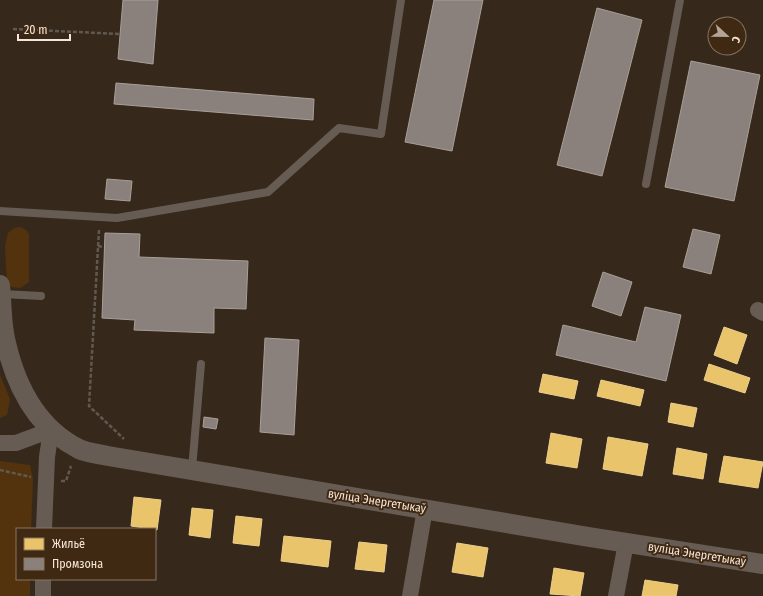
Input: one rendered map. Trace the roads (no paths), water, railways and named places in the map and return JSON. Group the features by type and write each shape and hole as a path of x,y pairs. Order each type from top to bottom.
{"street":[{"name":"вуліца Энергетыкаў","path":"0,289 5,342 14,371 35,413 51,430 80,450 125,459 626,543 763,564"},
{"path":"0,443 16,443 51,430 46,480 44,528"},
{"path":"410,596 425,509"},
{"path":"616,596 626,543"},
{"path":"43,580 43,596"}],"lane":[{"path":"0,211 117,218 268,192 339,128 381,134 401,0"},
{"path":"646,184 680,0"},
{"path":"0,289 41,296"},
{"path":"192,470 201,364"}]}
